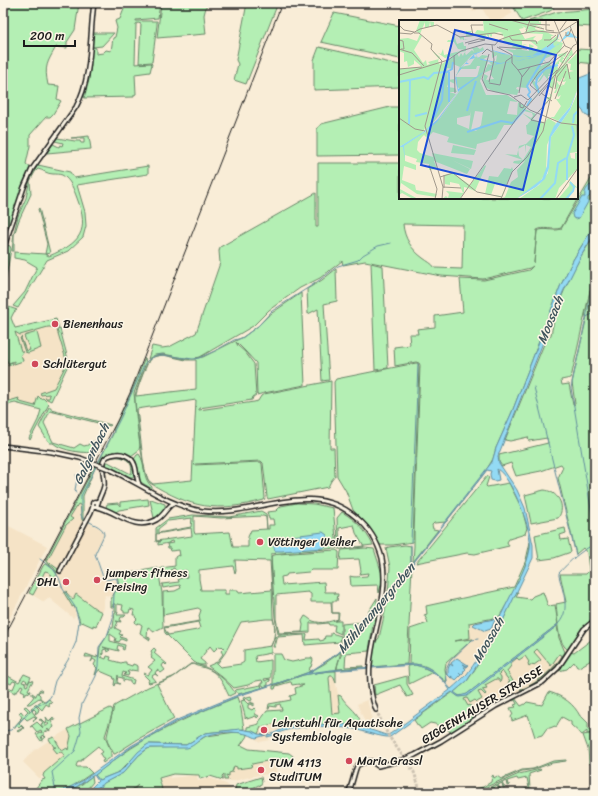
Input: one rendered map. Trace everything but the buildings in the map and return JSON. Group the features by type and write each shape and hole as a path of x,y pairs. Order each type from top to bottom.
{"main road":[{"path":"3,250 24,187 32,169 76,107 85,86 88,73 94,3"},
{"path":"3,446 80,458 109,469 165,499 195,509 215,512 243,510 296,499 318,500 333,503 355,516 366,526 372,535 378,546 382,559 384,585 369,665 370,688 376,710"},
{"path":"60,571 96,505 104,486 102,464 106,458 110,455 119,454 128,457 135,464 136,474 140,485"},
{"path":"129,479 134,478 136,474"},
{"path":"165,499 168,504 168,508"},
{"path":"96,505 134,524 142,524 158,519 174,502"},
{"name":"GIGGENHAUSER STRASSE","path":"348,793 353,783 356,766 371,761 378,766 404,760 416,755 440,742 496,706 543,682 558,668 584,629 595,620"}],"shaded area":[{"path":"466,3 507,3 513,13 501,20 489,20 481,7 473,12"},
{"path":"55,319 67,363 49,400 44,408 14,401 3,403 3,331"},
{"path":"79,497 81,518 103,530 104,535 94,555 102,575 104,579 118,581 112,597 105,595 102,612 76,594 74,600 66,592 64,593 74,606 76,615 73,618 49,598 44,602 29,593"},
{"path":"3,523 47,546 3,631"},
{"path":"499,617 467,673 451,689 446,683 445,665 471,641 452,642 449,627"},
{"path":"558,629 560,641 566,650 555,667 542,678 473,717 460,699 461,697 465,697 554,630"},
{"path":"330,676 333,676 335,679 340,714 332,714"},
{"path":"367,700 373,723 366,724 357,704"},
{"name":"Lehrstuhl für Aquatische Systembiologie","path":"277,713 283,727 269,734 269,740 260,742 251,736 249,726 255,725"},
{"path":"69,729 72,735 69,746 62,751 65,755 44,773 40,779 23,762 32,752 54,737 62,750 55,737"},
{"path":"277,759 283,760 284,762 277,767 276,773 253,776 234,781 224,781 226,765 252,764"},
{"path":"197,775 198,781 210,778 226,784 231,788 231,793 164,793 160,779 170,776 170,778"}],"green space":[{"path":"3,3 79,3 75,30 67,42 67,48 56,47 50,57 46,69 48,85 59,86 57,99 61,101 53,114 50,117 46,117 30,135 30,146 26,164 31,168 22,187 3,243"},
{"path":"99,3 160,3 158,18 136,20 157,21 157,25 152,62 139,63 141,24 136,24 135,64 152,64 150,72 135,74 136,94 134,97 84,98 89,80 91,56 88,82 83,97 88,76 92,34 93,36 93,33 114,33 102,46 93,47 96,48 96,54 103,53 106,50 111,51 113,38 115,37 117,28 115,21 120,19 124,9 122,6 98,5"},
{"path":"161,3 207,3 204,15 206,34 157,38"},
{"path":"247,3 278,3 246,84 234,80 238,64 236,60"},
{"path":"511,3 553,3 553,9 550,11 521,20"},
{"path":"595,9 595,64 578,62 578,49 594,50 592,27 578,26 578,20 532,20 557,12"},
{"path":"334,13 399,26 399,59 321,42"},
{"path":"319,47 399,65 399,87 314,90 314,60"},
{"path":"390,107 399,107 399,155 317,156 317,129 321,124"},
{"path":"89,136 91,149 47,153 53,144 59,147 60,145 62,146 63,143 55,141 57,138 80,141 81,143 84,143 84,138 71,138"},
{"path":"318,163 399,163 399,199 577,199 561,228 543,228 537,230 534,263 537,231 543,229 555,230 561,229 595,172 595,224 573,260 560,287 493,459 483,475 446,522 434,523 432,525 433,529 438,530 413,562 420,365 416,362 395,366 394,347 410,345 409,334 418,334 417,329 435,327 435,316 463,312 460,279 484,280 529,270 533,266 483,279 441,276 365,261 343,265 342,261 320,278 300,288 269,310 253,326 196,358 203,357 243,337 258,326 269,315 301,293 305,385 257,395 256,363 236,342 254,364 256,395 252,400 199,408 199,410 254,402 258,401 264,394 331,381 330,448 334,448 335,476 328,487 268,499 263,463 261,461 194,465 261,462 265,498 264,500 247,504 218,507 204,506 178,498 150,483 149,481 153,484 192,480 196,400 137,409 143,462 137,427 135,396 141,378 146,366 149,360 150,359 144,371 136,396 196,389 196,360 186,360 164,355 190,359 163,354 155,355 148,359 152,346 162,348 169,347 196,333 220,263 220,247 316,193 316,227 318,227","holes":["403,224 463,225 462,269 435,268 412,247 405,234"]},
{"path":"38,165 70,172 74,178 148,166 148,174 77,185 85,212 86,226 83,237 68,251 47,260 18,308 13,306 25,292 37,267 25,260 14,258 14,252 45,254 49,256 75,241 80,235 82,228 81,210 75,192 69,182 62,175 49,173 38,169 30,181 31,194 14,235 14,251 12,251 14,233 18,216 26,198 30,179"},
{"path":"39,208 50,253 45,254 47,244"},
{"path":"595,235 595,619 585,626 568,650 561,641 559,635 556,604 566,602 560,574 586,574 589,571 587,553 583,548 576,554 558,478 563,467 561,464 541,471 516,476 511,463 502,466 499,462 499,455 548,443 547,438 529,441 528,437 510,441 505,440 544,344 544,339 548,339 551,335 556,310 581,256","holes":["593,277 585,316 587,316 572,382 575,404 573,405 569,384 562,385 561,380 571,378"]},
{"path":"7,245 10,246 11,249 3,295 3,253"},
{"path":"371,263 383,266 388,368 375,370"},
{"path":"336,269 337,301 324,304 329,380 322,381 318,309 308,314 307,289"},
{"path":"6,306 17,310 11,318 15,328 56,319 59,328 55,321 53,321 54,327 48,327 20,335 15,332 21,351 23,352 20,356 22,357 23,361 14,364 14,361 8,363 5,356 3,356 3,307"},
{"path":"60,329 69,363 51,401 45,398 49,398 49,394 41,395 40,393 54,388 67,363 57,330"},
{"path":"37,332 41,348 28,353 25,352 20,338 22,337 21,338 26,351 30,350 24,336"},
{"path":"145,358 146,363 134,393 140,445 139,450 131,456 120,452 109,454 107,452 107,455 101,464 98,463 114,432 113,430 130,395"},
{"path":"418,363 419,367 413,542 380,545 369,526 353,510 346,491 337,476 334,382 336,379"},
{"path":"38,396 41,399 43,398 49,404 30,440 29,438 41,410 15,403 3,406 3,403 19,398 18,401 20,402 35,406"},
{"path":"49,407 51,407 51,409 111,425 50,411 44,423 53,442 74,448 80,444 84,446 88,445 90,442 101,440 97,452 86,453 74,451 50,443 39,427"},
{"path":"139,454 143,462 146,479 152,489 139,481 134,459"},
{"path":"122,455 133,464 135,473 133,477 129,477 104,465 105,462 108,462 131,474 132,469 129,462 119,457 109,457"},
{"path":"95,465 96,466 83,496 83,521 80,505 78,504 70,517 73,519 66,525 47,561 59,569 57,573 54,568 45,561"},
{"path":"487,476 489,477 487,487 509,483 522,509 527,528 525,534 509,539 507,542 509,546 475,554 467,553 416,563"},
{"path":"544,490 557,496 561,504 561,513 558,518 531,523 525,495"},
{"path":"148,499 149,505 119,510 114,513 106,508 107,504 118,503 120,506 120,502"},
{"path":"151,499 165,504 164,510 155,518 150,500"},
{"path":"297,503 314,504 333,508 337,548 271,554 274,621 273,619 266,619 241,622 225,653 217,664 220,667 241,664 244,662 244,650 271,646 271,653 255,656 256,662 271,660 271,678 264,679 265,681 270,679 268,685 264,687 261,685 261,683 263,683 262,680 234,688 208,666 217,662 223,654 221,651 224,648 222,646 219,646 214,651 210,646 200,659 205,663 205,665 199,665 194,662 165,633 164,628 164,627 200,621 199,616 201,610 198,608 163,615 163,592 175,591 181,588 180,585 163,588 162,584 179,582 178,579 187,577 186,570 177,573 174,568 168,573 160,570 161,568 175,566 175,557 178,555 180,556 179,550 171,551 170,548 168,548 167,544 173,543 172,541 158,545 161,541 156,541 192,536 191,528 156,534 156,528 168,519 193,515 229,517 261,511 266,514 267,529 269,529 269,525 274,525 273,519 269,519 267,512 276,511 281,506","holes":["194,516 221,518 266,517 267,529 251,530 248,537 248,547 233,547 230,532 195,534","192,518 191,527 158,533 158,529 168,521","235,560 270,561 272,590 239,593 238,590 229,590 229,594 225,594 225,590 201,590 199,570 233,566 235,574","198,622 200,628 197,630 168,635 164,628"]},
{"path":"342,512 356,522 373,545 363,546 356,533 354,525 339,528 340,549 338,549 337,518"},
{"path":"565,528 566,533 560,535 561,540 568,539 571,552 554,558 539,560 535,535"},
{"path":"530,542 524,570 499,617 469,623 470,638 454,641 473,639 446,663 445,669 447,682 422,665 409,664 410,629 428,623 424,615 427,614 426,606 514,587 526,560"},
{"path":"405,545 411,546 411,565 388,594 390,567 386,548"},
{"path":"365,548 374,549 383,577 379,593 378,585 351,586 350,576 367,576 368,573 360,574 359,559 340,560 342,550"},
{"path":"336,550 339,552 338,570 311,570 309,572 287,574 286,576 281,577 282,585 324,582 325,592 334,592 335,594 338,594 337,601 332,601 332,613 331,602 311,602 311,594 308,592 276,595 276,619 279,633 302,632 302,621 305,616 313,621 326,622 338,619 339,613 338,620 335,621 341,621 341,634 334,631 335,625 329,625 328,623 310,623 310,632 278,634 275,617 271,556 278,554"},
{"path":"45,564 50,566 57,574 54,579 49,572 45,571 41,579 45,582 41,580 33,595 29,593"},
{"path":"412,566 407,664 371,667 373,645 379,638 389,594 391,594 390,593"},
{"path":"158,568 162,593 163,627 153,632 153,630 148,627 147,637 150,638 150,640 140,633 142,625 139,623 136,624 136,615 133,615 134,610 130,609 129,613 124,613 122,610 123,605 117,604 117,611 115,611 115,604 111,607 110,599 119,586 117,575"},
{"path":"67,591 66,592 73,600 76,594 102,612 96,626 93,625 93,627 82,622 80,624 79,617 74,606 72,607 64,593"},
{"path":"516,592 518,592 516,597 530,599 533,596 543,592 548,606 555,605 558,624 467,694 460,696 454,692 467,681 472,674 499,629"},
{"path":"377,598 377,604 379,604 376,619 373,624 369,651 346,653 345,667 363,667 337,669 341,655 371,617 370,614 369,618 342,649 342,624 362,622"},
{"path":"115,612 118,612 117,615 126,615 121,617 121,622 116,621 118,622 115,628 121,631 119,634 122,635 120,637 126,639 126,641 121,639 119,642 115,641 116,638 110,634 110,641 125,645 124,650 122,649 123,647 118,645 117,649 119,651 103,647 110,650 107,652 106,649 103,650 101,657 106,659 107,656 111,657 110,660 121,663 126,662 126,664 132,666 133,664 138,666 138,671 131,670 127,672 129,673 128,676 124,675 126,673 123,672 122,676 134,680 133,684 130,683 130,681 123,681 123,678 118,677 118,675 117,682 120,684 116,683 115,686 114,677 100,671 100,669 95,675 97,668 94,665 96,661 93,659 91,662 93,657 85,657 86,654 97,658 97,655 99,657 100,647 111,628 113,628"},
{"path":"557,626 559,638 565,652 560,659 562,656 559,654 551,666 537,649 534,652 541,660 534,665 533,664 529,667 529,662 525,656 519,660 517,658 511,663 511,666 507,671 514,683 505,690 504,688 509,685 508,683 510,682 502,671 499,674 501,677 500,682 496,679 485,685 487,688 482,689 486,694 485,695 481,691 478,692 482,699 477,702 475,700 470,703 467,698 464,699 468,706 470,705 475,712 472,713 474,716 451,733 443,724 439,726 430,723 421,729 414,720 453,692 459,696 466,696"},
{"path":"331,633 341,636 340,642 305,645 304,635 278,637 275,647 273,647 276,637 279,635 307,634 306,640 319,639 320,641 324,640 325,636 331,636"},
{"path":"595,637 595,658 579,667 577,667 574,662 567,669 559,671 570,652 574,653"},
{"path":"154,648 156,650 154,653 167,664 166,665 164,663 162,666 165,670 161,673 157,670 155,673 158,676 155,674 152,676 156,681 149,683 149,680 143,674 148,675 152,670 148,667 155,661 151,658 151,651"},
{"path":"341,652 336,670 306,674 324,664"},
{"path":"273,654 281,654 284,660 292,662 306,658 312,658 313,660 309,672 273,685"},
{"path":"193,664 203,666 216,673 232,688 235,693 229,696 220,679 214,672"},
{"path":"189,665 190,665 175,676"},
{"path":"415,665 433,672 409,684 408,666"},
{"path":"550,670 544,677 538,681 525,688 540,679"},
{"path":"336,671 336,683 333,676 330,676 329,678 332,714 340,713 338,695 341,696 357,714 361,723 361,728 339,724 291,725 286,727 284,721 261,727 258,734 247,730 247,727 259,724 267,711 282,710 280,704 276,705 276,707 270,706 268,709 269,704 291,700 290,696 296,694 295,688 304,685 292,685 290,682 276,686 275,689 273,689 273,686 303,675"},
{"path":"24,674 31,677 28,683 24,679 22,682 26,683 25,685 27,686 30,680 33,681 28,690 31,691 30,693 27,692 24,696 25,692 21,690 23,686 21,685 15,693 9,690 10,688 13,689 16,682 13,681 11,684 3,680 4,677 7,678 8,676 19,682"},
{"path":"174,676 157,684 174,719 114,754 107,741 107,736 114,706 148,687"},
{"path":"407,676 407,684 413,695 407,697 400,685 375,695 374,685"},
{"path":"261,685 262,688 238,694 235,690"},
{"path":"40,689 43,691 38,693 40,698 44,701 43,703 49,699 52,703 50,702 50,706 46,704 42,710 36,706 39,709 38,712 35,714 36,711 34,709 32,711 37,718 34,721 33,720 36,718 34,716 27,720 24,717 19,723 24,728 18,732 17,731 23,728 21,726 19,728 17,726 14,727 22,717 19,713 21,711 24,715 28,711 24,707 26,706 30,710 29,712 32,710 31,708 42,700 39,698 30,704 27,704 34,696 32,693 36,696"},
{"path":"549,692 563,698 571,704 580,716 588,723 588,729 594,729 595,719 595,733 587,734 587,731 582,735 571,725 571,722 562,717 556,728 555,726 547,728 542,735 535,737 528,715 512,721 511,717 513,714 510,708 516,707 514,705 517,704 515,700 512,700 515,698 521,706 527,702 542,705"},
{"path":"251,696 252,700 250,701 246,698 244,700 243,698"},
{"path":"237,697 241,709 244,729 205,733 186,745 150,744 145,746 119,772 99,780 95,775 145,739 190,717"},
{"path":"244,700 248,704 252,702 252,704 254,703 254,706 251,704 248,705 248,708 252,710 254,708 256,710 255,714 259,716 257,718 256,716 247,719 247,717 245,719 241,701"},
{"path":"110,708 113,711 105,736 111,752 111,757 103,763 102,761 104,760 100,754 103,752 98,746 82,759 82,761 78,761 76,766 86,767 92,773 73,786 57,793 32,793 42,780 45,779 43,776 44,773 65,755 61,752 57,753 53,748 56,747 54,747 49,739 54,737 62,751 67,748 68,750 71,736 68,729"},
{"path":"46,717 49,721 53,717 55,720 52,719 51,721 54,727 49,731 48,729 47,732 44,732 44,735 41,736 42,739 45,736 46,737 41,741 36,734 40,732 42,733 41,730 37,732 32,726 30,727 37,722 43,728 41,724 43,723 39,720 41,719 45,723 45,727 49,724 46,722"},
{"path":"236,732 246,733 247,736 240,746 241,745 249,749 289,753 293,756 292,760 285,766 283,760 277,759 252,764 251,767 237,769 237,767 234,766 232,772 229,773 229,776 226,775 228,780 224,780 224,774 222,776 223,780 210,776 200,779 199,775 173,774 159,778 163,793 131,793 138,785 128,793 90,793 97,786 123,773 139,755 149,748 189,747 206,736"},
{"path":"595,733 595,764 589,763 588,749 583,735"},
{"path":"566,760 535,769 522,771 475,792 459,793 483,787 491,782 493,775 494,778 497,776 501,779 522,770 533,769 553,761"},
{"path":"541,770 529,774 530,789 532,788 533,793 514,793 516,792 515,790 518,789 518,791 529,788 527,778 518,780 517,778 507,781 508,785 510,785 507,786 506,781 498,785 501,789 499,790 497,785 494,787 497,791 494,792 493,787 490,789 491,791 487,793 480,793 519,774"},
{"path":"92,776 93,782 84,793 64,793 82,784"},
{"path":"261,777 262,782 260,786 259,785 244,792 238,792 235,790 236,785"}],"water":[{"path":"595,72 595,114 589,117 578,105 578,79"},
{"path":"590,185 594,187 588,198 588,202 579,218 573,218 572,214 582,197 585,197 587,188"},
{"path":"595,224 595,233 581,256 563,292 498,456 499,463 517,490 525,508 533,545 533,558 499,629 467,681 454,692 459,696 467,694 558,624 557,626 467,696 459,697 452,692 390,737 354,729 320,726 294,728 267,737 267,735 291,725 334,724 349,725 386,735 390,734 450,690 436,674 426,668 415,665 328,671 303,675 289,680 310,672 308,673 331,670 415,664 422,665 432,670 440,677 451,689 467,674 479,656 519,579 527,561 530,549 530,541 525,518 509,483 503,474 497,469 499,480 491,480 491,471 487,470 395,586 390,593 391,594 393,592 391,595 389,594 361,628 369,618 372,610 379,606 492,462 496,448 512,412 560,287 573,260"},
{"name":"Vöttinger Weiher","path":"323,532 327,535 327,545 323,548 275,551 272,541 277,538"},
{"path":"495,620 491,629 485,631 473,625 475,623"},
{"path":"457,658 468,665 463,664 467,667 464,667 466,669 462,674 459,673 461,675 456,680 451,676 452,679 448,675 448,669 450,664 453,666 451,663"},
{"path":"280,683 238,696 176,722 130,748 95,775 99,780 119,772 148,744 186,745 205,733 240,729 266,735 256,738 250,735 231,732 218,733 206,736 187,748 147,749 139,755 123,773 104,783 96,793 94,793 101,785 90,793 86,793 98,781 94,775 68,791 58,793 82,781 131,746 177,720 240,694"}],"waterway":[{"name":"Galgenbach","path":"85,520 82,518 81,514 81,496 121,417 145,363 148,360 157,355 193,359 199,358 234,340 242,338 258,326 272,311 317,282 338,266 358,260 363,255 378,246 391,243"},
{"path":"594,281 571,388 595,533"},
{"path":"586,317 595,313"},
{"path":"411,542 418,364"},
{"path":"534,387 576,555"},
{"path":"76,475 76,493"},
{"name":"Galgenbach","path":"56,793 52,772 75,751 81,731 79,718 82,704 96,676 99,647 107,636 113,618 114,593 118,587 117,579 106,580 103,577 95,554 104,532 101,528 88,521"},
{"path":"556,626 561,621 565,609 559,573 567,564 595,544"},
{"name":"Mühlenangergraben","path":"411,545 411,565"},
{"path":"3,731 11,730 36,706 46,702 51,696 55,681 68,660 76,642 79,622 75,607 63,589 54,570 40,559"},
{"name":"Moosach","path":"445,682 447,681 446,670 450,661 472,640 478,639"}],"tunnel":[{"path":"376,710 388,735 414,772 421,793"}],"railway":[{"path":"3,639 117,421 130,393 282,3"}],"place":[{"name":"Bienenhaus","path":"55,324"},
{"name":"Schlütergut","path":"35,364"},
{"name":"Vöttinger Weiher","path":"260,542"},
{"name":"jumpers fitness Freising","path":"97,580"},
{"name":"DHL","path":"66,582"},
{"name":"Lehrstuhl für Aquatische Systembiologie","path":"264,730"},
{"name":"Maria Grassl","path":"349,761"},
{"name":"TUM 4113 StudiTUM","path":"261,770"}]}
